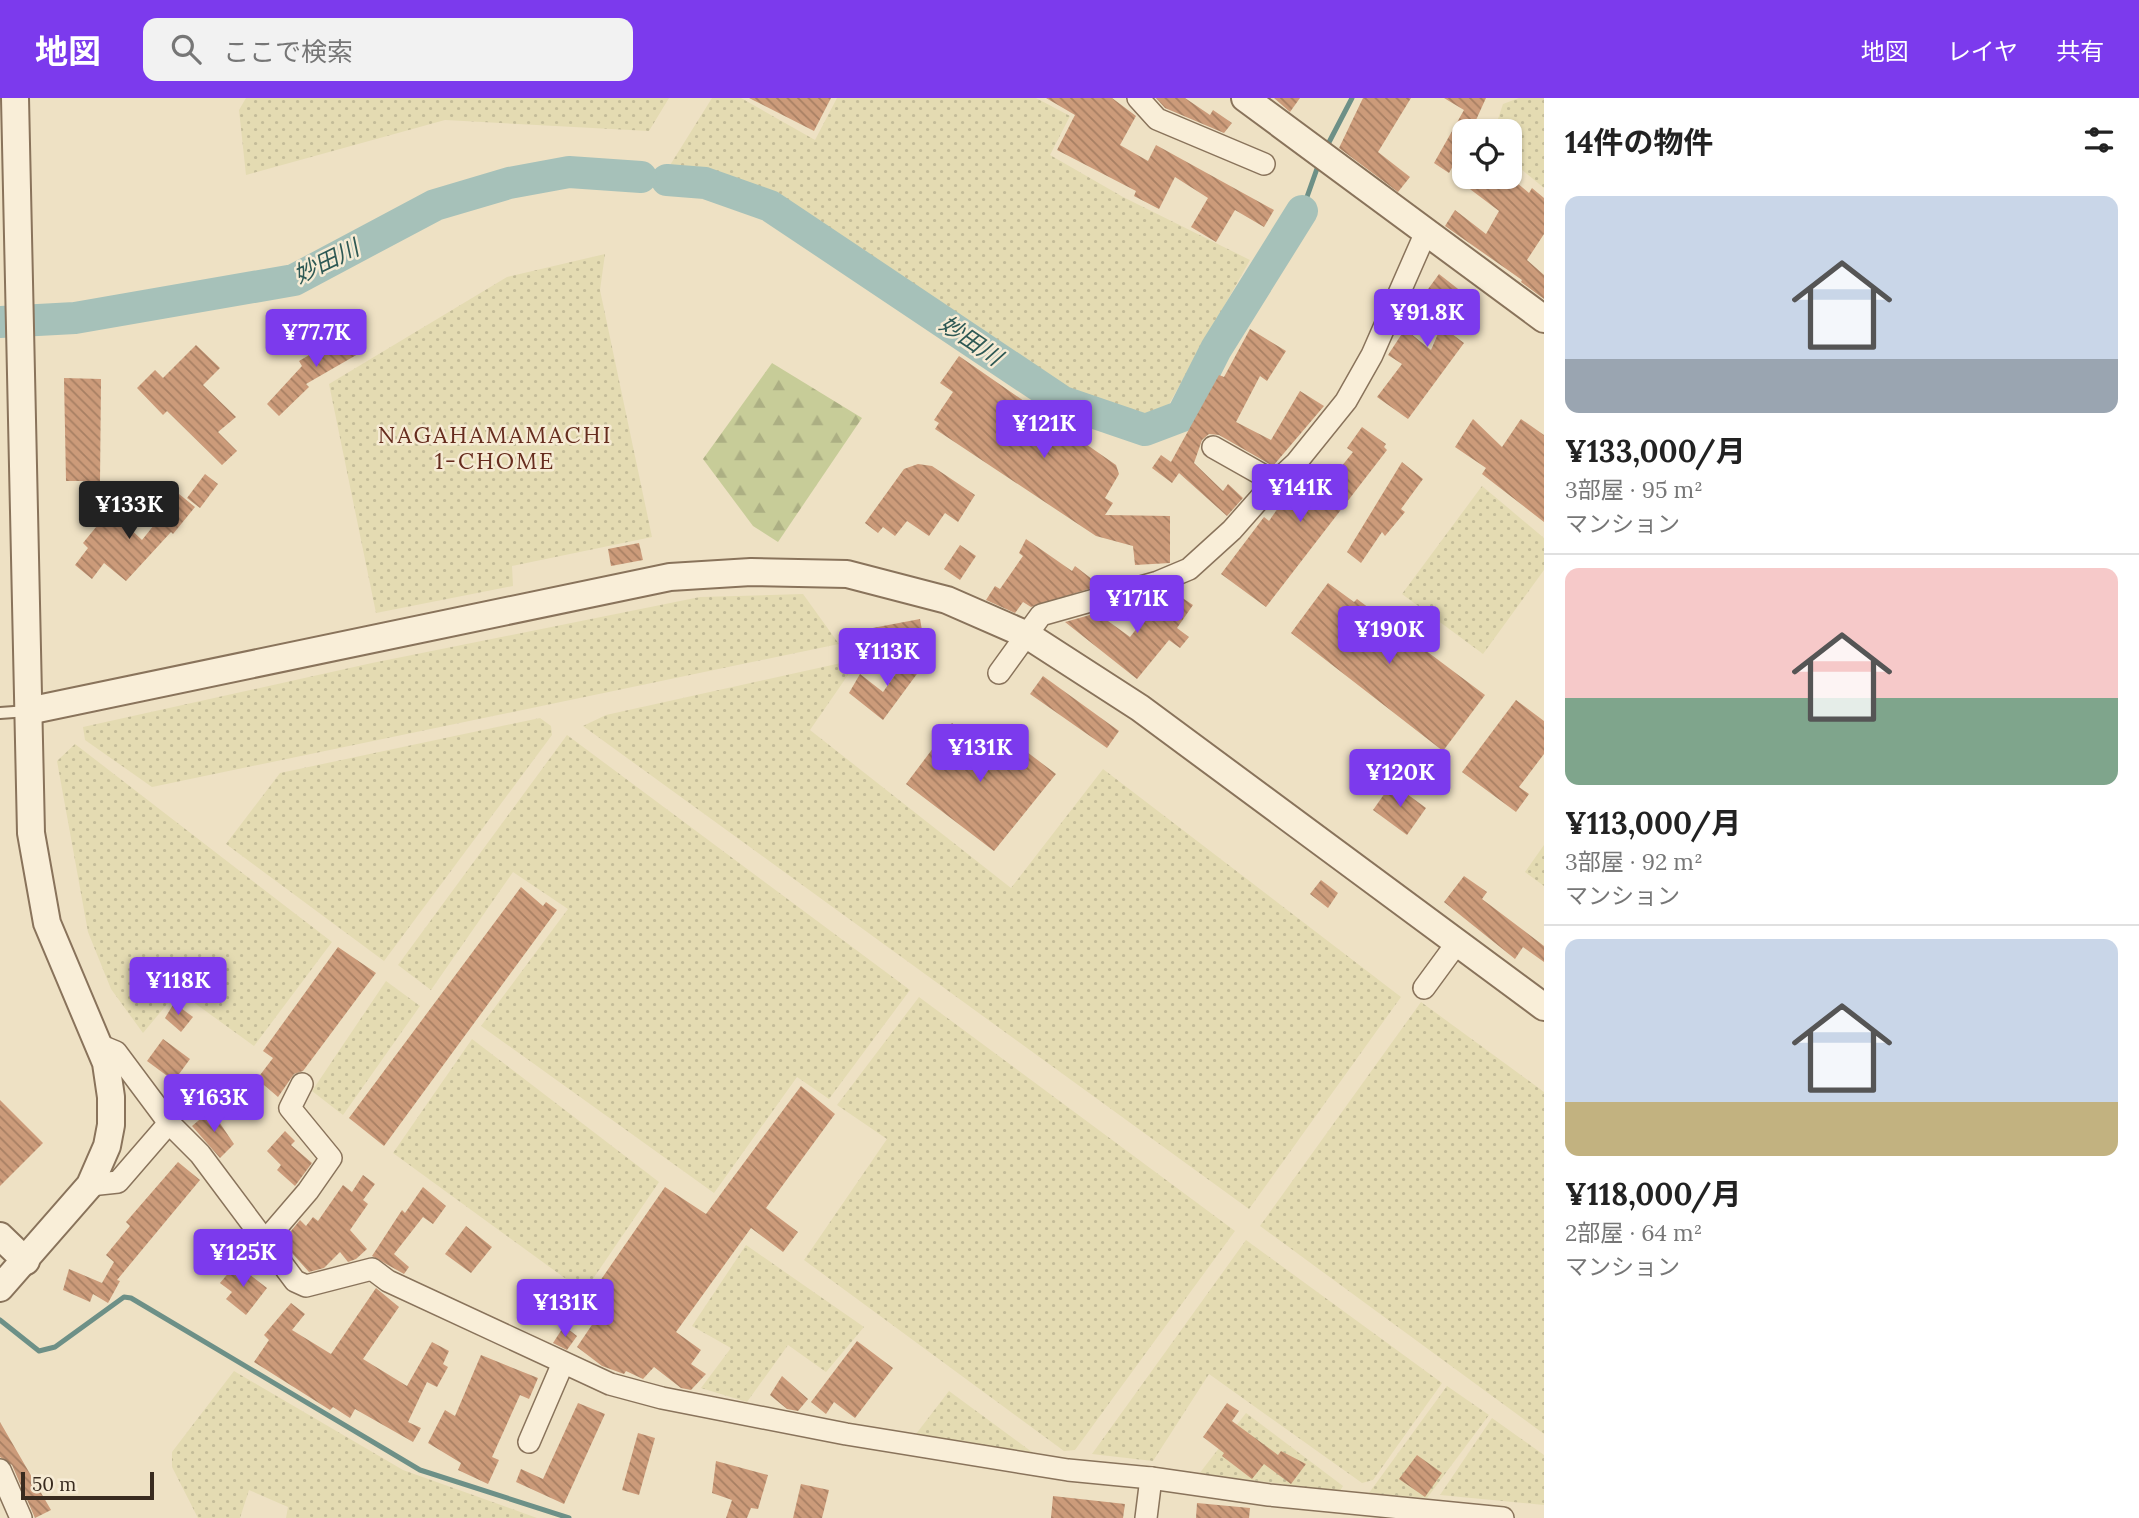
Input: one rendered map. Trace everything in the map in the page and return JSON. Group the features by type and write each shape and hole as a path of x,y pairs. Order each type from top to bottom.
{"street":[{"path":"1,1286 26,1261 90,1185 107,1146 111,1125 111,1097 106,1063 47,923 31,833 15,98"},
{"path":"1138,98 1157,119 1264,164"},
{"path":"1245,98 1544,319"},
{"path":"999,673 1041,615 1158,582 1189,569 1232,530 1296,463 1346,401 1372,355 1426,232"},
{"path":"1213,447 1275,482"},
{"path":"28,712 670,577 751,572 847,574 947,600 1027,635 1140,708 1544,1007"},
{"path":"1424,988 1457,943"},
{"path":"99,1045 116,1052 169,1123 200,1154 295,1281 306,1286 372,1269 388,1282 610,1384 688,1404 846,1434 1054,1468 1151,1478 1269,1495 1503,1518"},
{"path":"265,1241 308,1191 331,1158 290,1108 302,1084"},
{"path":"90,1185 118,1182 169,1123"},
{"path":"0,1236 26,1261"},
{"path":"529,1442 563,1363"},
{"path":"0,1470 21,1518"},
{"path":"1146,1518 1151,1478"}],"lane":[{"path":"0,713 28,712"}],"shaded area":[{"path":"246,98 669,98 649,131 445,120 246,175 239,110"},
{"path":"712,98 741,98 815,140 837,98 1036,98 1070,116 1050,155 1123,197 1250,260 1168,406 1149,418 1093,409 1031,363 780,199 667,170"},
{"path":"1519,98 1544,98 1544,188 1522,170 1522,119 1498,119 1503,104"},
{"path":"605,254 600,290 652,537 512,566 513,586 376,613 329,384 507,277"},
{"path":"1482,486 1544,538 1544,570 1483,654 1402,594"},
{"path":"803,594 839,644 152,787 85,740 83,727 372,663 700,597"},
{"path":"859,659 810,730 1011,888 1103,769 1401,997 1249,1209 583,726 606,715"},
{"path":"540,718 551,726 552,735 384,961 226,844 280,773"},
{"path":"567,735 910,990 829,1099 797,1077 714,1193 481,1026 568,909 513,872 431,990 398,965"},
{"path":"75,744 332,942 254,1046 178,991 143,1033 111,989 88,932 57,761"},
{"path":"1544,845 1544,886 1525,872"},
{"path":"386,981 420,1006 343,1115 312,1091"},
{"path":"919,997 1235,1231 1075,1450 1064,1451 804,1260 887,1139 837,1105"},
{"path":"1421,1002 1544,1092 1544,1434 1260,1226"},
{"path":"472,1039 659,1182 584,1292 393,1153"},
{"path":"1246,1240 1442,1383 1373,1480 1362,1483 1209,1374 1153,1461 1092,1454"},
{"path":"746,1245 864,1327 826,1372 788,1345 747,1402 701,1388 731,1348 692,1326"},
{"path":"234,1371 403,1470 537,1518 286,1518 288,1507 249,1490 240,1518 198,1518 172,1467 172,1452"},
{"path":"1447,1386 1489,1415 1427,1498 1369,1493"},
{"path":"949,1391 1036,1455 916,1434"},
{"path":"1246,1413 1343,1486 1340,1491 1199,1474"},
{"path":"1492,1418 1544,1455 1544,1505 1440,1495"}],"green space":[{"path":"772,363 862,418 778,542 753,526 703,459"}],"building":[{"path":"749,98 831,98 814,131"},
{"path":"1046,98 1112,98 1136,116 1120,145 1148,161 1156,145 1274,210 1264,227 1235,210 1216,242 1191,227 1208,198 1175,177 1159,209 1134,196 1136,191 1057,150 1075,115"},
{"path":"1156,98 1185,98 1210,115 1213,110 1232,123 1224,133 1165,108"},
{"path":"1274,98 1300,98 1290,112"},
{"path":"1363,98 1411,98 1378,152 1410,177 1398,192 1339,148"},
{"path":"1444,98 1486,98 1476,119 1459,119 1464,110"},
{"path":"1452,131 1452,168 1449,173 1434,163"},
{"path":"1522,187 1529,193 1532,188 1544,198 1544,234 1527,260 1544,275 1544,299 1521,282 1522,280 1445,226 1455,210 1486,234 1499,211 1470,189"},
{"path":"1439,274 1476,303 1452,334 1464,343 1408,419 1377,397 1402,364 1388,355 1405,329 1431,350 1443,322 1418,303"},
{"path":"1250,329 1286,351 1267,381 1260,376 1236,422 1271,440 1300,391 1324,406 1273,466 1219,435 1209,434 1202,440 1194,463 1223,491 1228,484 1243,498 1227,516 1179,473 1172,483 1152,468 1161,455 1171,462 1219,375 1224,377"},
{"path":"352,330 365,350 306,384 309,387 279,416 267,404 302,366 299,361"},
{"path":"196,345 220,368 203,385 236,417 218,432 237,451 222,465 167,411 163,415 137,388 155,370 163,378"},
{"path":"959,356 1116,465 1119,474 1105,498 1113,503 1105,515 1170,516 1170,563 1135,565 1133,546 1096,536 935,429 939,423 934,420 953,392 940,383"},
{"path":"64,378 101,379 100,481 66,481"},
{"path":"1473,419 1502,447 1521,419 1544,435 1544,522 1482,474 1486,468 1455,447"},
{"path":"1362,427 1386,444 1384,447 1387,450 1266,607 1221,574 1264,517 1269,521 1299,478 1321,492 1353,452 1347,448"},
{"path":"1402,462 1423,479 1401,509 1405,512 1385,536 1382,532 1361,563 1347,552"},
{"path":"918,464 932,466 975,495 958,522 945,513 929,536 907,521 895,536 883,527 878,533 865,523 904,469"},
{"path":"205,474 218,484 200,508 187,498"},
{"path":"179,494 195,507 173,534 171,532 126,581 104,563 92,579 75,565 88,548 83,543 110,510 142,540"},
{"path":"1026,539 1072,571 1075,566 1097,583 1102,575 1111,582 1031,607 1023,602 1015,613 986,600 995,586 1000,589 1023,556 1019,553"},
{"path":"639,543 643,560 611,566 608,549"},
{"path":"960,545 976,556 960,580 944,569"},
{"path":"1328,583 1354,602 1357,599 1485,695 1443,751 1291,633"},
{"path":"1164,594 1173,601 1178,595 1193,605 1177,628 1189,637 1180,648 1169,640 1137,679 1065,622 1097,613 1130,637"},
{"path":"920,619 922,630 865,644 862,630"},
{"path":"912,651 925,663 883,720 849,693 860,674 883,692"},
{"path":"1043,676 1119,731 1107,748 1030,694"},
{"path":"1516,700 1544,721 1544,754 1519,787 1529,794 1516,812 1462,772"},
{"path":"952,723 988,750 997,739 1022,758 1027,752 1056,774 994,851 906,784"},
{"path":"1392,783 1426,808 1407,835 1373,810"},
{"path":"1464,876 1487,892 1482,899 1544,946 1544,962 1523,947 1515,959 1444,902"},
{"path":"1321,880 1338,893 1328,908 1310,894"},
{"path":"521,887 543,906 546,902 557,910 384,1146 349,1118"},
{"path":"338,947 376,973 303,1071 294,1074 278,1097 257,1079 273,1058 263,1051"},
{"path":"174,1003 193,1017 181,1032 165,1018"},
{"path":"163,1039 190,1059 174,1081 147,1061"},
{"path":"801,1086 835,1114 766,1208 798,1232 783,1252 751,1228 676,1332 701,1350 691,1364 706,1374 691,1390 681,1388 654,1367 643,1379 626,1371 624,1374 602,1366 577,1347 604,1307 591,1294 665,1187 706,1214"},
{"path":"0,1100 43,1143 0,1186"},
{"path":"211,1110 234,1144 220,1158 192,1126"},
{"path":"285,1131 295,1141 291,1145 312,1163 295,1186 277,1170 281,1165 267,1151"},
{"path":"178,1162 200,1180 117,1280 120,1281 108,1303 93,1294 90,1302 63,1290 69,1269 102,1283 114,1262 106,1255 130,1226 126,1222"},
{"path":"363,1175 375,1184 363,1200 368,1204 350,1230 367,1249 348,1262 340,1252 324,1268 309,1272 282,1242 300,1220 306,1226 313,1217 318,1221 343,1185 352,1192"},
{"path":"423,1187 446,1206 433,1224 423,1217 394,1254 409,1267 404,1274 372,1256 402,1210 405,1213"},
{"path":"466,1226 492,1247 471,1273 445,1254"},
{"path":"236,1264 267,1288 246,1315 226,1299 232,1292 220,1283"},
{"path":"376,1288 399,1307 363,1359 407,1386 432,1342 449,1351 443,1364 448,1367 437,1387 427,1382 408,1422 421,1428 413,1442 355,1409 350,1418 333,1407 330,1410 254,1362 269,1340 264,1335 291,1303 305,1314 292,1330 331,1354"},
{"path":"564,1326 577,1336 567,1350 553,1343"},
{"path":"857,1341 893,1368 855,1418 834,1402 826,1414 811,1402"},
{"path":"481,1355 538,1378 529,1399 520,1395 492,1457 499,1460 488,1484 458,1470 461,1463 428,1443 445,1410 455,1416"},
{"path":"782,1376 808,1399 798,1411 787,1409 770,1395"},
{"path":"578,1403 605,1414 564,1504 516,1482 521,1469 543,1479"},
{"path":"1227,1403 1239,1411 1232,1421 1278,1455 1281,1451 1306,1464 1291,1484 1264,1464 1252,1479 1203,1437"},
{"path":"0,1422 51,1510 35,1518 12,1465 0,1457"},
{"path":"638,1433 655,1438 639,1495 622,1490"},
{"path":"1417,1455 1442,1473 1425,1497 1399,1479"},
{"path":"716,1461 768,1475 758,1509 751,1508 747,1518 726,1518 732,1500 712,1493"},
{"path":"801,1484 829,1490 822,1518 793,1518"},
{"path":"1053,1496 1125,1504 1123,1518 1051,1518"},
{"path":"1197,1503 1250,1508 1249,1518 1196,1518"}],"waterway":[{"path":"1326,148 1352,98"},
{"path":"1302,211 1319,163"},
{"name":"妙田川","path":"0,322 75,318 294,280 435,205 509,183 569,172 641,177"},
{"name":"妙田川","path":"667,180 705,183 770,206 1063,402 1145,430 1182,416 1216,349 1302,211"},
{"path":"0,1320 39,1351 55,1347 124,1297 131,1298 420,1470 569,1518"}],"district":[{"name":"NAGAHAMAMACHI 1-CHOME","path":"495,447"}]}
